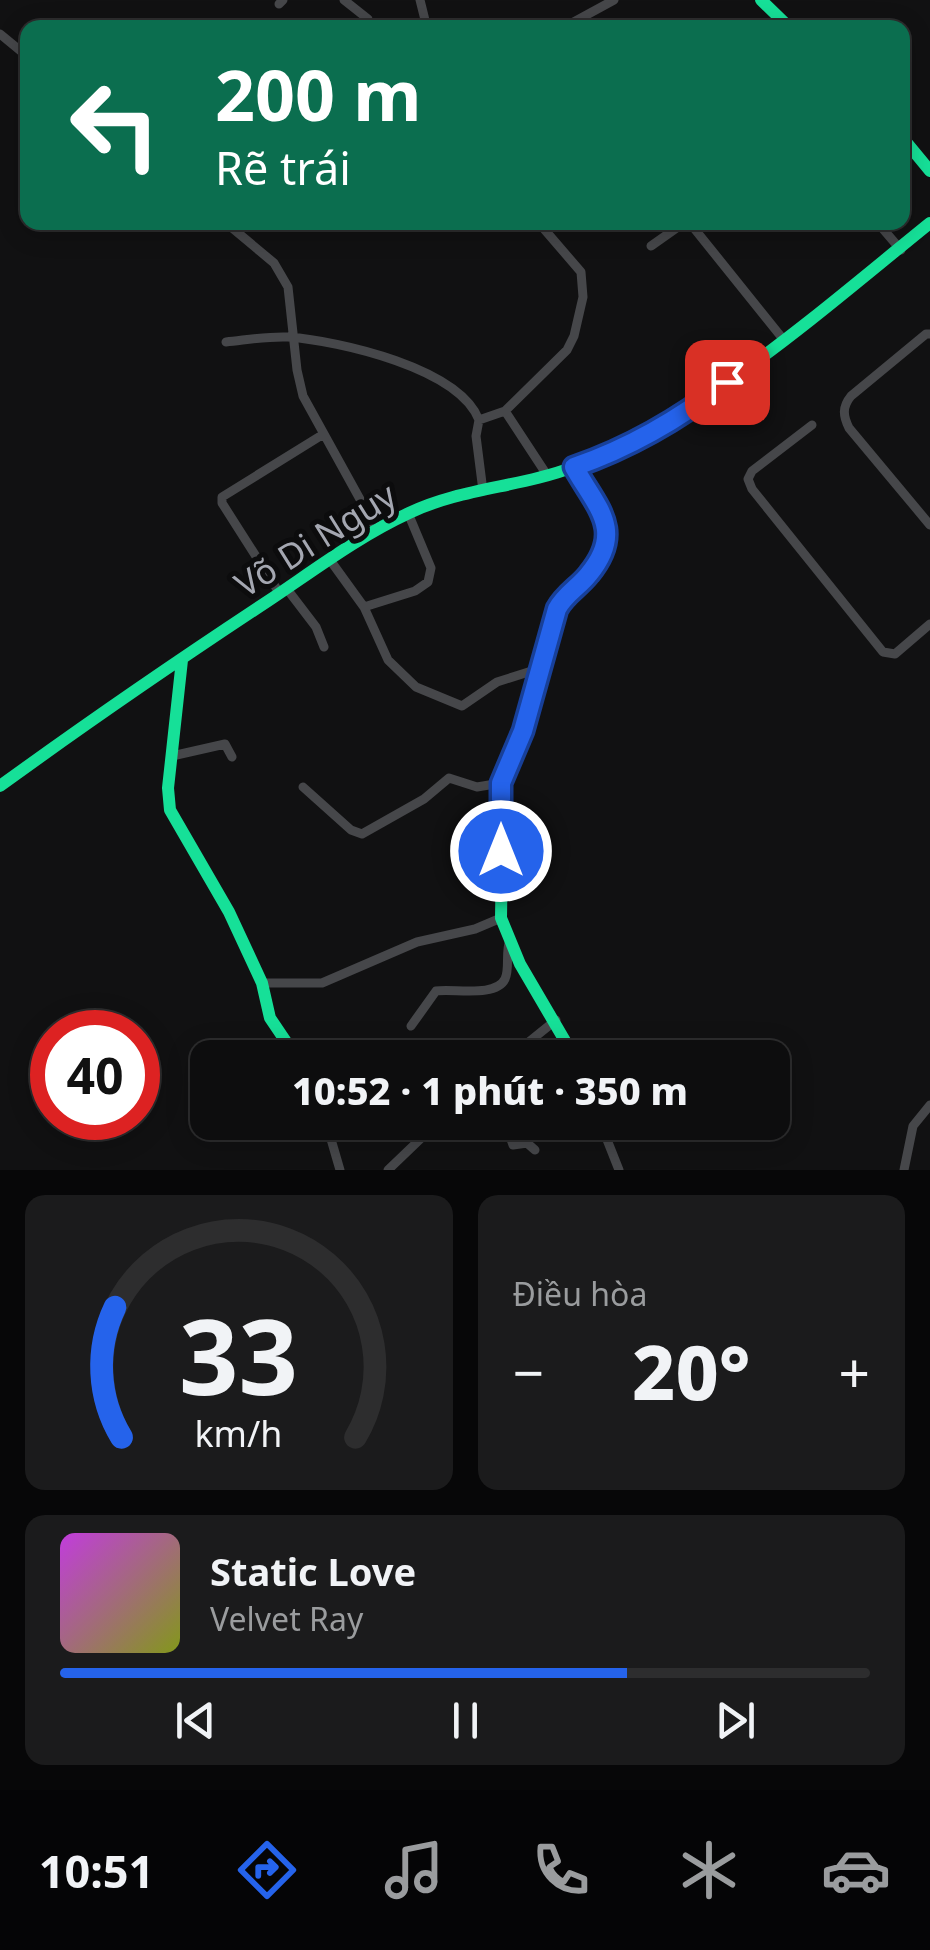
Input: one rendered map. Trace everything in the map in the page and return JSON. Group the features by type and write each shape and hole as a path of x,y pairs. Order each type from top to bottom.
{"street":[{"path":"344,0 368,19"},
{"path":"577,20 614,0"},
{"path":"761,0 782,20"},
{"path":"0,34 20,50"},
{"path":"910,147 930,171"},
{"name":"Võ Di Nguy","path":"0,786 330,560 408,513 574,467 652,432 699,404 930,224"},
{"path":"234,230 281,273 291,298 300,387 322,435 377,530"},
{"path":"479,420 506,411 567,350 574,336 583,280 577,264 545,230"},
{"path":"652,246 675,230"},
{"path":"694,230 783,339"},
{"path":"884,230 901,250"},
{"path":"930,334 851,396 844,406 844,415 849,428 930,525"},
{"path":"226,342 295,338 408,364 468,399 479,420 476,436 483,491"},
{"path":"506,411 547,474"},
{"path":"812,426 752,471 748,478 752,488 883,652 895,654 930,624"},
{"path":"322,435 222,497 222,503 284,592 316,627 324,647"},
{"path":"566,1040 520,964 501,918 501,783 523,731 560,604 591,572 608,539 606,524 574,467"},
{"path":"364,607 415,592 428,582 432,568 408,513"},
{"path":"330,560 364,607 382,651 416,688 458,706 497,682 538,669"},
{"path":"182,660 168,796 170,810 230,912 262,983 270,1018 284,1040"},
{"path":"172,756 225,744 232,757"},
{"path":"303,788 351,830 362,834 424,799 449,778 477,787 501,783"},
{"path":"262,983 322,983 417,942 474,929 501,918"},
{"path":"410,1026 436,991 481,991 501,984 510,940"},
{"path":"531,1040 556,1020"},
{"path":"904,1170 913,1126 930,1105"},
{"path":"331,1140 340,1170"},
{"path":"389,1170 420,1140"},
{"path":"511,1140 513,1145 526,1143 535,1150"},
{"path":"607,1140 619,1170"}],"traffic: fast":[{"path":"761,0 782,20"},
{"path":"910,147 930,171"},
{"path":"0,786 200,646 390,522 450,498 576,466 671,419 805,325 930,223"},
{"path":"182,660 168,788 170,810 229,912 262,983 270,1018 285,1040"},
{"path":"503,779 501,918 520,964 564,1040"}],"traffic: jam":[{"path":"503,779 523,731 557,609 589,574 605,545 603,520 574,467"}],"route":[{"path":"501,851 501,783 523,731 557,609 591,572 608,539 606,524 574,467 652,432 727,382"}]}
